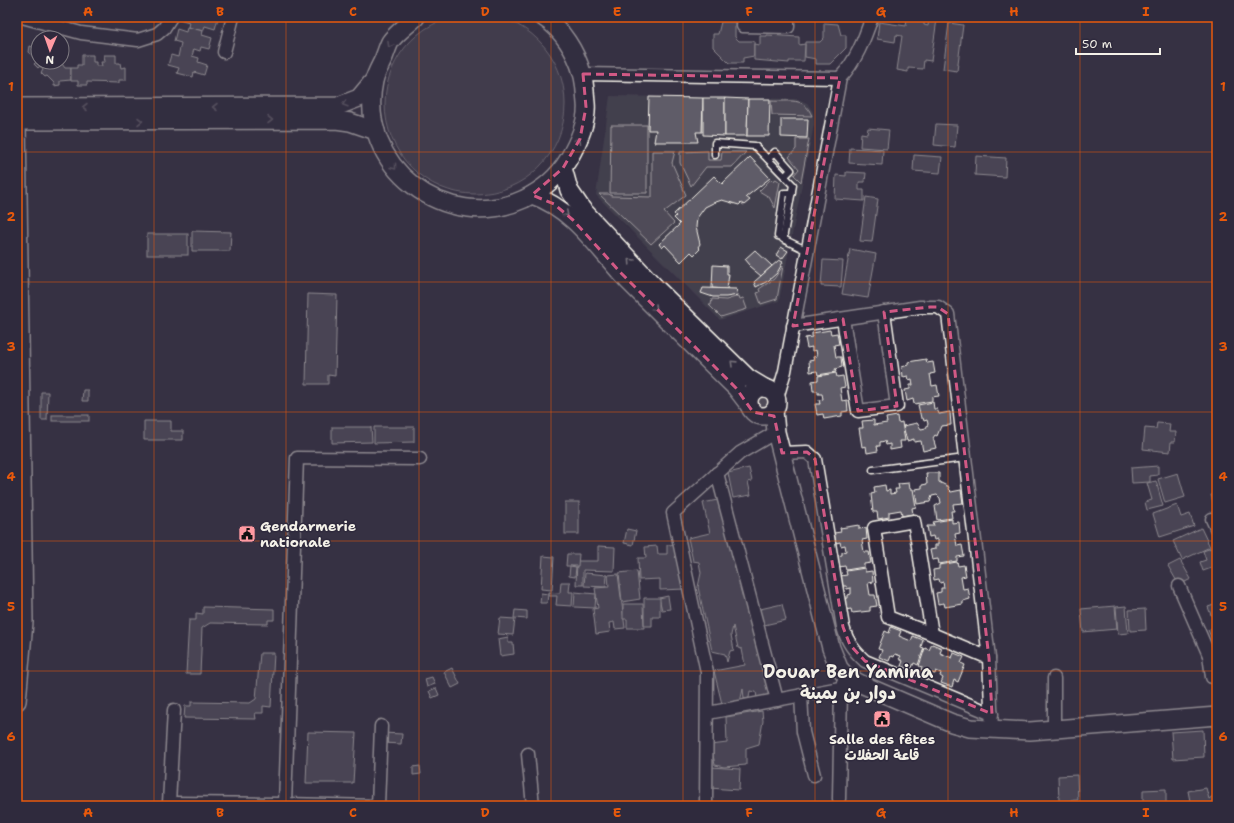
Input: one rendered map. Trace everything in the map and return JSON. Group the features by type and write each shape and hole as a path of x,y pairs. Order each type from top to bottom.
{"main road":[{"path":"17,107 338,106 359,98 374,80 390,42 416,17"},
{"path":"374,80 372,114 382,147 402,176 415,188 441,202 464,208 481,209 516,203 532,195 549,183 563,168 580,139 586,107 582,74 574,53 562,35 543,17"},
{"path":"17,701 24,622 17,121 336,120 350,122 376,131"},
{"path":"563,168 569,190 582,209 658,290 748,378 763,387 772,390 765,407"},
{"path":"532,195 554,204 573,220 621,274 736,388 765,407"},
{"path":"763,387 752,393 765,407 776,432 831,648 840,668 843,682 861,684 952,723 970,728 992,723 1054,729 1217,716"}],"street":[{"path":"17,24 19,17"},
{"path":"22,17 81,33 138,40 157,34 164,28 171,17"},
{"path":"224,52 233,17"},
{"path":"744,17 743,26 762,26"},
{"path":"765,407 785,371 806,250 840,78 850,67 872,17"},
{"path":"582,74 840,78"},
{"path":"782,453 804,451 815,459 843,627 846,637 855,651 865,661 992,723 989,658 948,314 944,310 934,307 920,307 793,326"},
{"path":"843,319 858,411 897,406 884,312"},
{"path":"706,806 708,713 705,661 673,512 740,453 776,432"},
{"path":"285,805 297,458 420,459"},
{"path":"717,473 777,700"},
{"path":"1212,519 1217,530"},
{"path":"932,634 914,521 874,528 888,618 932,634 989,658"},
{"path":"1179,586 1213,653 1212,677 1217,677"},
{"path":"1054,678 1054,729"},
{"path":"708,713 801,695 843,682 839,799"},
{"path":"801,695 803,732 814,775"},
{"path":"174,710 169,804 377,806 381,726"},
{"path":"528,754 533,806"}],"lane":[{"path":"715,155 715,143 755,146 785,176 793,185 784,240 806,250"},
{"path":"768,159 775,152 792,170 785,176"},
{"path":"873,470 966,458"}],"highlighted area":[{"path":"583,74 840,78 793,326 843,319 858,411 897,406 884,312 938,307 948,314 989,658 992,714 865,661 850,645 843,627 815,459 807,452 782,453 774,416 753,412 736,388 621,273 573,220 554,204 532,195 563,168 580,139 586,107"}],"shaded area":[{"path":"475,14 493,16 509,21 525,29 539,40 550,54 558,70 563,86 565,104 563,122 558,138 550,154 539,168 525,179 509,187 493,192 475,194 457,192 441,187 425,179 411,168 400,154 392,138 387,122 385,104 387,86 392,70 400,54 411,40 425,29 441,21 457,16"},
{"path":"610,96 798,99 807,103 813,112 814,124 779,301 720,320 596,195"},
{"path":"771,101 796,101 805,105 812,116 772,115"},
{"path":"611,125 647,125 647,193 610,193"},
{"path":"796,139 809,139 801,182 794,175 799,169 789,157 796,149"},
{"path":"652,151 675,151 672,163 686,195 664,212 674,223 651,244 599,194 609,194 612,196 652,197"},
{"path":"708,151 708,160 721,160 722,152 746,152 732,167 706,167 691,186 680,163 680,152"},
{"path":"771,179 773,181 776,179 780,182 775,208 769,197 759,191"},
{"path":"783,266 777,299 761,304 757,293 760,292 759,289 774,279"},
{"path":"739,296 740,299 743,298 747,309 721,317 709,305 711,305 712,299 726,300"},
{"path":"764,394 771,399 772,402 767,409 764,410 757,405 756,402 761,395"}],"building":[{"path":"180,17 218,18 215,29 205,26 203,31 188,27 189,22 179,19"},
{"path":"929,18 937,19 931,61 924,60 923,69 908,68 908,72 897,70 902,36 896,35 895,42 877,39 879,22 906,26 907,19 924,22 924,25 928,26"},
{"path":"721,22 735,22 735,37 739,41 754,41 754,56 743,58 743,63 729,63 713,47 713,34 718,34"},
{"path":"824,23 838,24 841,35 846,35 846,48 830,64 816,64 816,59 805,57 805,42 820,42 824,38"},
{"path":"949,23 963,25 957,71 943,69"},
{"path":"187,27 203,31 202,35 212,38 209,49 201,47 200,51 194,49 192,56 199,58 198,62 207,65 204,75 194,72 193,77 177,73 179,68 168,65 171,55 178,57 181,43 174,41 177,29 186,32"},
{"path":"760,36 799,37 799,45 805,44 804,61 789,61 789,63 754,60 754,44 760,45"},
{"path":"82,55 93,55 93,62 96,62 96,66 102,66 101,62 105,62 104,55 116,55 116,63 120,63 121,68 126,67 126,80 119,80 119,83 87,82 87,85 78,85 78,81 71,81 71,68 77,68 77,65 82,65"},
{"path":"71,68 71,80 60,81 60,85 54,86 54,83 47,76 45,77 41,73 43,70 70,70"},
{"path":"649,97 703,98 702,132 696,132 698,142 654,142 656,130 648,130"},
{"path":"703,98 725,98 725,136 703,135"},
{"path":"725,98 748,99 747,136 725,136"},
{"path":"748,99 770,99 769,136 747,136"},
{"path":"781,119 808,119 807,138 781,137"},
{"path":"936,124 957,125 955,147 934,145"},
{"path":"868,128 889,130 887,149 860,147 861,133 867,134"},
{"path":"850,148 883,150 882,165 849,163"},
{"path":"914,155 942,157 940,173 913,171"},
{"path":"976,156 1006,158 1005,177 975,175"},
{"path":"750,157 770,178 746,197 750,200 744,205 741,203 739,205 722,200 705,207 697,218 696,227 700,244 698,247 700,249 694,255 691,252 681,262 665,245 662,248 659,244 680,224 674,218 676,216 674,214 714,176 722,184"},
{"path":"846,172 866,173 865,182 859,182 859,190 864,190 864,201 835,199 836,175 846,176"},
{"path":"866,197 878,199 872,242 860,241"},
{"path":"192,231 231,232 230,251 192,251"},
{"path":"147,234 188,234 188,255 147,255"},
{"path":"781,247 788,251 782,259 776,255"},
{"path":"850,249 876,254 868,298 842,294"},
{"path":"755,250 772,266 761,276 749,266 750,265 745,259"},
{"path":"779,260 783,262 777,273 768,281 756,287 754,282"},
{"path":"823,260 843,261 841,287 821,286"},
{"path":"713,265 727,266 727,274 729,274 727,289 712,288"},
{"path":"703,288 736,289 738,295 713,297 701,293"},
{"path":"308,294 337,295 335,376 328,375 328,384 306,384"},
{"path":"830,330 831,334 837,333 839,344 834,345 836,357 841,357 842,367 835,369 836,372 818,375 817,371 810,372 809,361 814,360 813,357 817,356 816,350 812,351 812,347 807,348 805,338 812,337 812,333"},
{"path":"926,359 927,363 933,362 935,373 930,374 932,386 937,385 939,396 932,397 932,401 914,404 913,399 907,401 905,390 910,389 910,385 913,385 912,379 909,380 908,376 903,377 902,367 908,365 908,362"},
{"path":"836,373 837,377 843,376 845,387 840,388 842,401 847,400 848,411 842,412 842,416 824,419 823,414 817,415 815,404 820,404 819,400 823,399 822,394 818,394 818,391 813,391 812,381 818,380 818,376"},
{"path":"83,390 88,390 88,401 82,401"},
{"path":"41,392 48,392 47,420 41,420"},
{"path":"933,402 934,409 937,409 939,414 950,412 951,425 941,426 937,436 935,435 933,438 936,448 923,451 921,441 914,442 914,439 907,441 903,426 917,423 921,429 926,428 928,424 927,420 924,421 923,418 921,418 918,405"},
{"path":"52,415 89,415 89,421 52,421"},
{"path":"897,416 898,423 902,422 905,441 900,441 901,448 890,450 890,444 886,445 885,441 880,442 880,446 877,446 878,451 867,453 866,446 862,447 859,428 863,428 862,421 874,420 874,425 887,423 886,418"},
{"path":"144,421 171,421 171,431 183,431 183,440 144,440"},
{"path":"1157,423 1170,424 1169,432 1176,432 1175,442 1171,442 1170,452 1143,449 1145,428 1156,429"},
{"path":"332,427 371,427 372,442 332,443"},
{"path":"374,427 414,427 414,442 374,443"},
{"path":"1158,466 1158,475 1150,476 1150,482 1132,483 1131,468"},
{"path":"749,468 752,481 748,482 751,495 733,498 728,473"},
{"path":"926,473 939,473 939,482 949,487 948,489 951,492 961,490 963,503 953,504 954,511 951,511 952,518 937,520 935,506 941,503 940,498 937,495 932,496 930,502 917,504 915,489 922,488 922,485 927,484"},
{"path":"1178,473 1185,497 1165,503 1158,479"},
{"path":"1156,481 1163,506 1147,510 1145,502 1152,500 1147,483"},
{"path":"909,483 910,489 913,489 916,507 912,508 913,514 902,516 901,510 889,512 889,517 878,519 877,512 873,512 871,494 875,493 874,487 885,485 886,491 890,490 890,494 896,493 895,489 899,489 898,484"},
{"path":"1217,494 1217,512 1216,512 1211,495"},
{"path":"727,498 770,695 757,698 756,692 750,691 749,698 744,699 743,689 740,702 727,705 722,704 714,671 745,665 742,649 738,648 733,626 731,635 734,650 730,651 727,662 725,654 712,651 698,587 701,573 699,562 693,561 688,538 710,533 703,503"},
{"path":"565,502 579,502 579,534 565,534"},
{"path":"1177,505 1181,517 1190,514 1194,526 1160,537 1153,514"},
{"path":"952,519 952,523 959,522 960,533 955,534 957,546 962,545 964,556 957,557 957,561 939,564 938,559 932,560 930,550 935,549 935,545 938,545 938,539 934,540 933,536 929,537 927,526 934,526 933,522"},
{"path":"859,525 859,529 866,528 867,539 862,540 864,552 869,552 871,563 864,564 864,567 846,570 845,566 839,567 837,556 842,555 842,552 846,551 845,545 841,546 840,542 836,543 834,533 841,532 840,528"},
{"path":"1201,528 1210,547 1182,560 1173,541"},
{"path":"627,529 636,531 633,545 624,543"},
{"path":"683,544 685,589 660,590 660,579 639,580 638,558 646,558 645,547 657,546 658,554 667,554 667,545"},
{"path":"598,546 615,547 614,571 583,570 583,585 576,585 577,561 598,561"},
{"path":"1217,546 1217,566 1203,571 1200,562 1206,560 1203,551"},
{"path":"567,554 579,554 578,566 566,566"},
{"path":"543,556 554,557 552,590 541,589"},
{"path":"1180,560 1191,579 1179,585 1168,566"},
{"path":"957,562 958,566 964,565 966,576 961,577 963,589 968,588 970,599 963,601 963,604 945,607 944,603 938,604 936,593 941,592 941,588 944,588 943,582 940,583 939,579 934,580 933,570 939,569 939,565"},
{"path":"570,566 576,567 575,577 569,576"},
{"path":"865,568 865,572 872,571 873,582 868,583 870,595 875,595 877,606 870,607 870,611 852,613 851,609 845,610 843,599 848,598 848,595 851,594 851,588 847,589 846,586 841,586 840,576 847,575 846,571"},
{"path":"637,571 640,599 622,602 619,573"},
{"path":"585,573 607,575 606,587 584,586"},
{"path":"618,574 625,628 615,629 614,622 609,623 610,632 596,634 593,609 598,608 595,588 609,587 608,575"},
{"path":"561,582 570,582 569,592 573,592 572,606 556,605 557,596 549,596 549,592 560,593"},
{"path":"575,592 596,594 595,608 574,607"},
{"path":"541,593 548,594 547,603 540,603"},
{"path":"668,596 670,609 662,610 659,598"},
{"path":"644,598 660,598 660,617 652,617 652,626 644,626"},
{"path":"623,604 643,604 644,628 627,628 627,619 623,619"},
{"path":"782,604 786,620 760,626 756,610"},
{"path":"1217,604 1217,614 1211,615 1208,607"},
{"path":"1115,606 1117,629 1083,632 1081,609"},
{"path":"1126,606 1128,633 1118,634 1116,607"},
{"path":"203,607 274,609 274,620 268,620 268,624 210,623 202,628 200,674 186,674 189,620 196,620 196,613 203,614"},
{"path":"1145,609 1146,630 1130,631 1129,610"},
{"path":"515,610 527,611 527,619 514,618"},
{"path":"500,618 515,619 513,635 498,634"},
{"path":"891,627 901,631 899,636 911,641 913,636 923,640 921,647 924,648 918,665 914,663 911,670 901,666 903,661 899,659 901,656 895,654 894,657 891,656 889,661 879,657 882,650 878,649 885,631 889,633"},
{"path":"1215,627 1217,646 1215,646 1208,630"},
{"path":"508,637 508,643 513,643 514,654 500,656 498,639"},
{"path":"932,644 942,648 940,653 952,658 954,653 964,657 961,663 965,665 958,682 954,680 952,687 941,683 943,678 940,676 941,673 936,671 935,674 931,673 929,677 920,674 922,667 919,666 925,648 929,650"},
{"path":"260,653 274,653 271,707 263,706 263,713 255,713 256,719 184,718 185,706 191,706 191,702 250,703 256,699"},
{"path":"452,668 460,684 452,688 444,672"},
{"path":"432,677 435,684 427,687 425,679"},
{"path":"436,688 439,695 432,698 429,691"},
{"path":"762,711 763,721 759,744 746,748 746,765 724,767 715,765 711,745 727,743 726,717"},
{"path":"1217,721 1217,749 1214,749 1212,722"},
{"path":"1203,730 1204,757 1173,759 1171,732"},
{"path":"308,732 356,733 353,783 306,783"},
{"path":"383,733 402,734 401,744 383,743"},
{"path":"420,766 421,774 413,775 413,767"},
{"path":"711,767 740,769 739,790 709,788"},
{"path":"1077,775 1078,800 1059,801 1058,776"},
{"path":"1206,788 1209,799 1217,793 1217,806 1191,806 1188,791"},
{"path":"1166,789 1166,806 1143,806 1143,790"},
{"path":"416,801 425,801 424,806 416,806"}],"place":[{"name":"Gendarmerie nationale","path":"247,534"},
{"name":"Salle des fêtes قاعة الحفلات","path":"882,719"}],"district":[{"name":"Douar Ben Yamina دوار بن يمينة","path":"848,682"}]}
